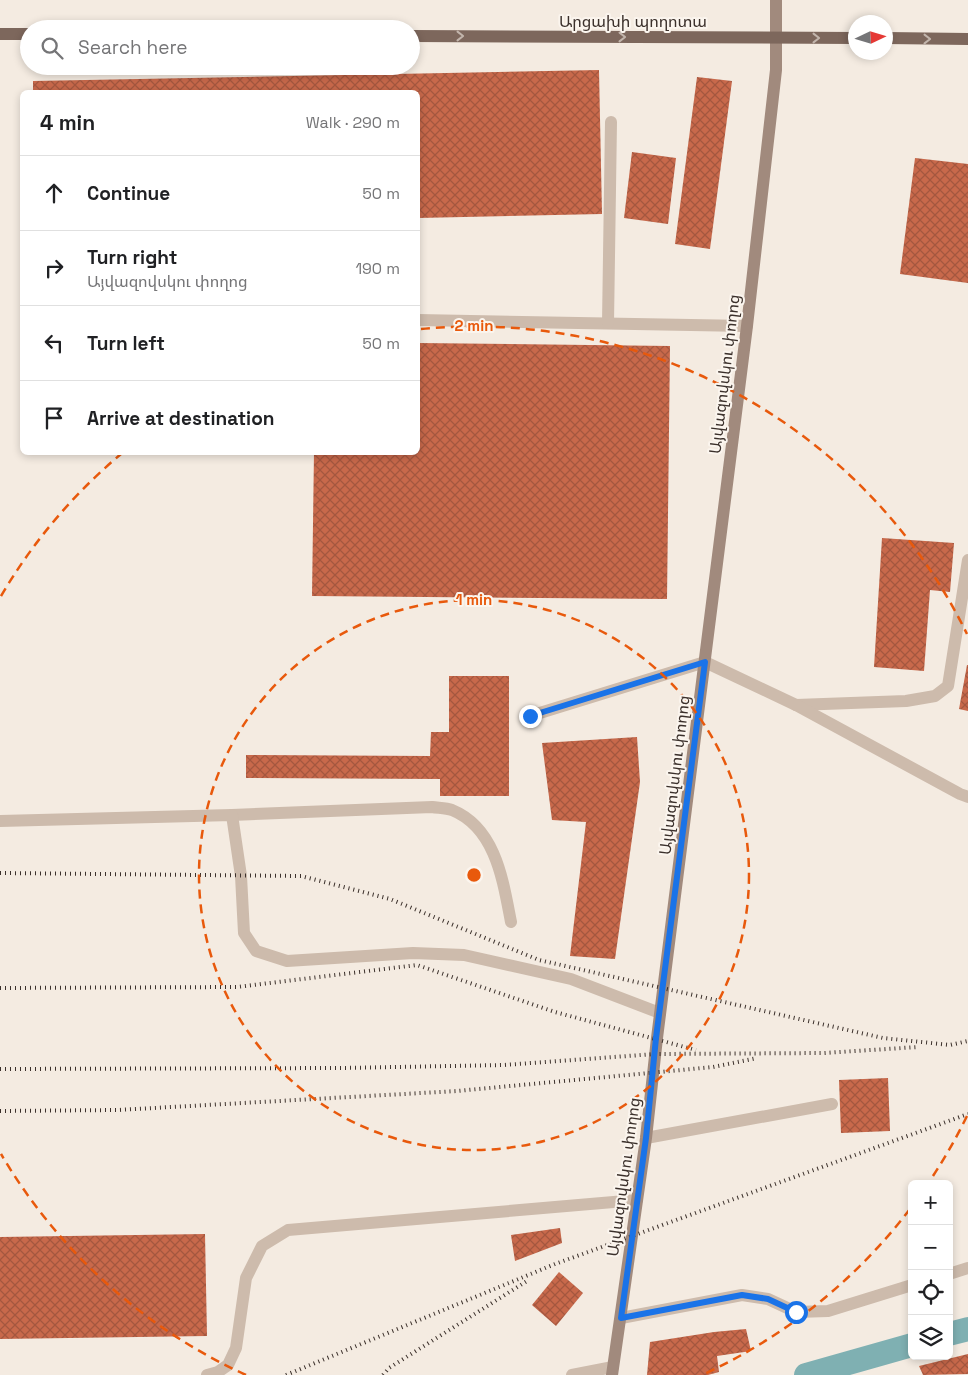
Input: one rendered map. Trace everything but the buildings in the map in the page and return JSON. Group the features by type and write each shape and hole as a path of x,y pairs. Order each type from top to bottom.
{"main road":[{"name":"Այվազովսկու փողոց","path":"613,1371 646,1138 746,326 776,70 776,0"},
{"path":"0,34 20,34"},
{"name":"Արցախի պողոտա","path":"420,36 848,38"},
{"path":"893,38 968,39"}],"street":[{"path":"608,323 611,122"},
{"path":"420,320 746,326"},
{"path":"796,705 906,701 935,696 948,686 968,560"},
{"path":"530,716 705,662 796,705 968,797"},
{"path":"0,821 232,815 432,807 451,809 473,823 490,844 504,885 511,922"},
{"path":"232,815 241,876 244,933 256,951 287,961 413,953 464,955 571,979 660,1013"},
{"path":"646,1138 832,1104"},
{"path":"207,1375 218,1372 228,1365 236,1348 246,1278 262,1246 288,1230 637,1200"},
{"path":"953,1273 968,1268"},
{"path":"621,1318 742,1295 768,1299 796,1312 828,1311 908,1286"},
{"path":"572,1375 613,1371"}],"waterway":[{"path":"953,1333 968,1329"},
{"path":"806,1375 908,1346"}],"railway":[{"path":"0,873 301,876 390,899 539,960 883,1038 950,1045 968,1041"},
{"path":"0,988 237,987 417,965 555,1012 696,1050"},
{"path":"0,1069 342,1068 504,1065 655,1054 824,1053 918,1047"},
{"path":"0,1111 118,1110 457,1091 713,1067 757,1058"},
{"path":"286,1375 555,1264 968,1114"},
{"path":"383,1375 389,1368 527,1281"}],"route":[{"path":"530,716 705,662 656,1038 646,1138 621,1318 742,1295 768,1299 796,1312"}]}
